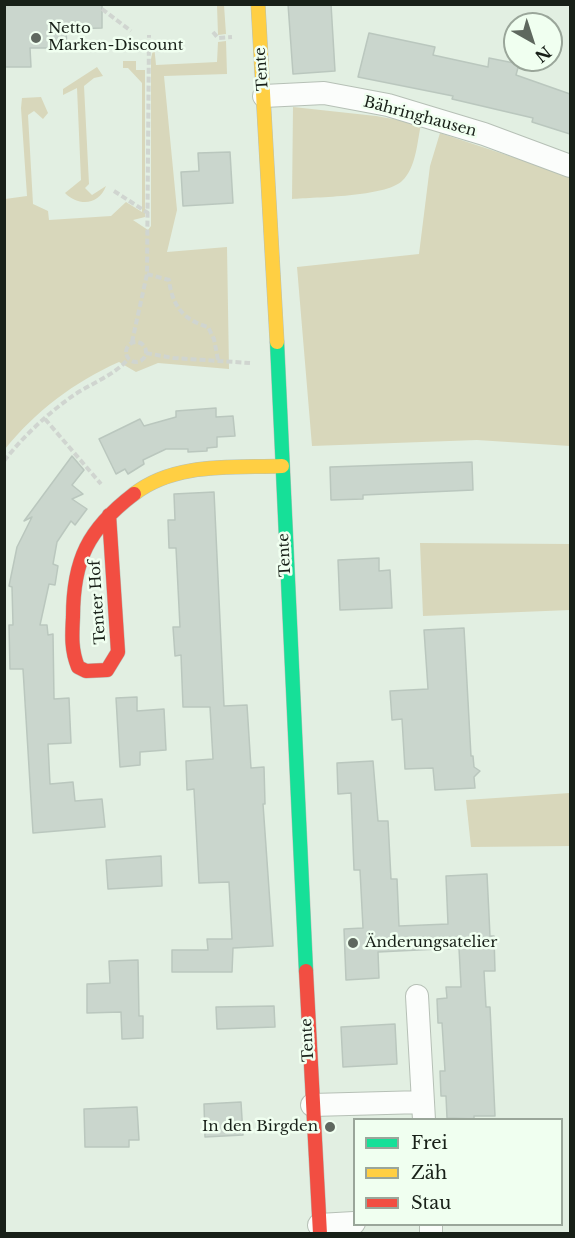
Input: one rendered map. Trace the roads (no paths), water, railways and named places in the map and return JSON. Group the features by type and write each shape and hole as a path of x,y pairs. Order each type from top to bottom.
{"main road":[{"name":"Tente","path":"258,4 319,1229"},
{"name":"Tenter Hof","path":"114,510 118,652 107,670 86,671 78,667 72,653 73,584 86,546 114,510 151,480 195,469 282,466"}],"street":[{"name":"Bähringhausen","path":"264,96 324,93 388,105 483,134 570,166"},
{"path":"312,1105 424,1111 417,996"},
{"name":"Tente","path":"319,1229 353,1223"}],"place":[{"name":"Netto Marken-Discount","path":"36,38"},
{"name":"Änderungsatelier","path":"353,943"},
{"name":"In den Birgden","path":"330,1127"}]}
